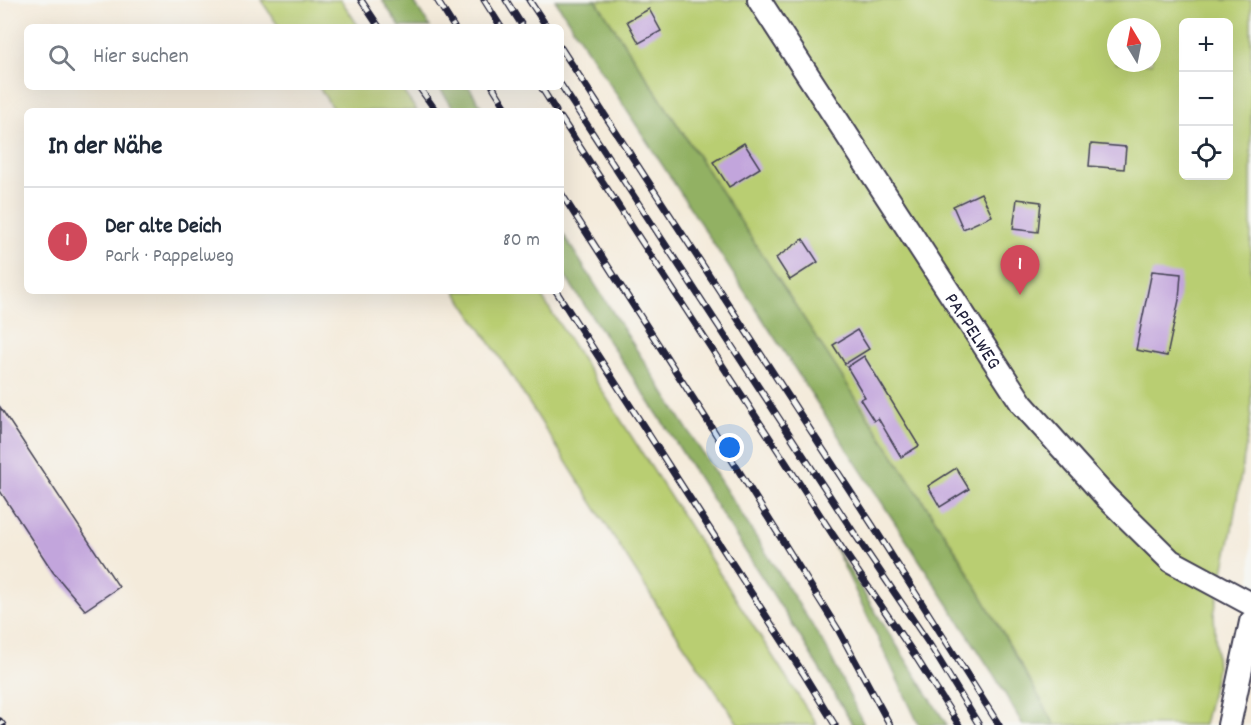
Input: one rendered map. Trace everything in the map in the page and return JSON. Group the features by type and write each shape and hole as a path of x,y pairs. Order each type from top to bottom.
{"street":[{"name":"PAPPELWEG","path":"759,0 1022,404 1106,497 1171,561 1251,603"},
{"path":"1229,725 1251,622"}],"green space":[{"path":"261,0 341,0 357,24 277,24"},
{"path":"382,0 413,0 428,24 398,24"},
{"path":"555,0 596,0 957,553 1055,725 1023,725 994,675"},
{"path":"596,0 1251,0 1251,415 1232,529 1214,614 1217,669 1204,725 1055,725 957,553"},
{"path":"321,90 402,90 415,108 332,108"},
{"path":"441,90 471,90 482,108 453,108"},
{"path":"564,236 826,647 864,725 853,725 804,643 664,424 564,274"},
{"path":"457,294 540,294 817,725 739,725 662,613 503,362"},
{"path":"834,546 947,725 919,725"}],"building":[{"path":"649,9 661,31 639,43 627,21"},
{"path":"744,143 760,168 729,187 713,162"},
{"path":"1091,144 1126,147 1124,169 1089,166"},
{"path":"981,193 992,216 963,229 953,206"},
{"path":"1017,199 1041,202 1038,232 1013,229"},
{"path":"803,239 818,262 790,280 776,258"},
{"path":"1152,271 1181,274 1179,300 1167,356 1136,350"},
{"path":"857,330 869,349 845,364 833,345"},
{"path":"864,356 919,446 901,457 878,418 874,421 860,399 865,397 847,367"},
{"path":"0,407 119,587 85,610 53,572 0,491"},
{"path":"956,468 969,489 940,507 928,486"}],"railway":[{"path":"361,0 377,24"},
{"path":"437,0 452,24"},
{"path":"484,0 499,24"},
{"path":"506,0 521,24"},
{"path":"529,0 545,24"},
{"path":"564,53 873,526 999,725"},
{"path":"421,90 434,108"},
{"path":"495,90 506,108"},
{"path":"543,90 554,108"},
{"path":"564,90 854,533 930,645 979,725"},
{"path":"564,123 959,725"},
{"path":"564,198 839,631 890,725"},
{"path":"558,294 835,725"},
{"path":"0,721 3,725"}],"place":[{"name":"Der alte Deich","path":"1020,295"}]}
